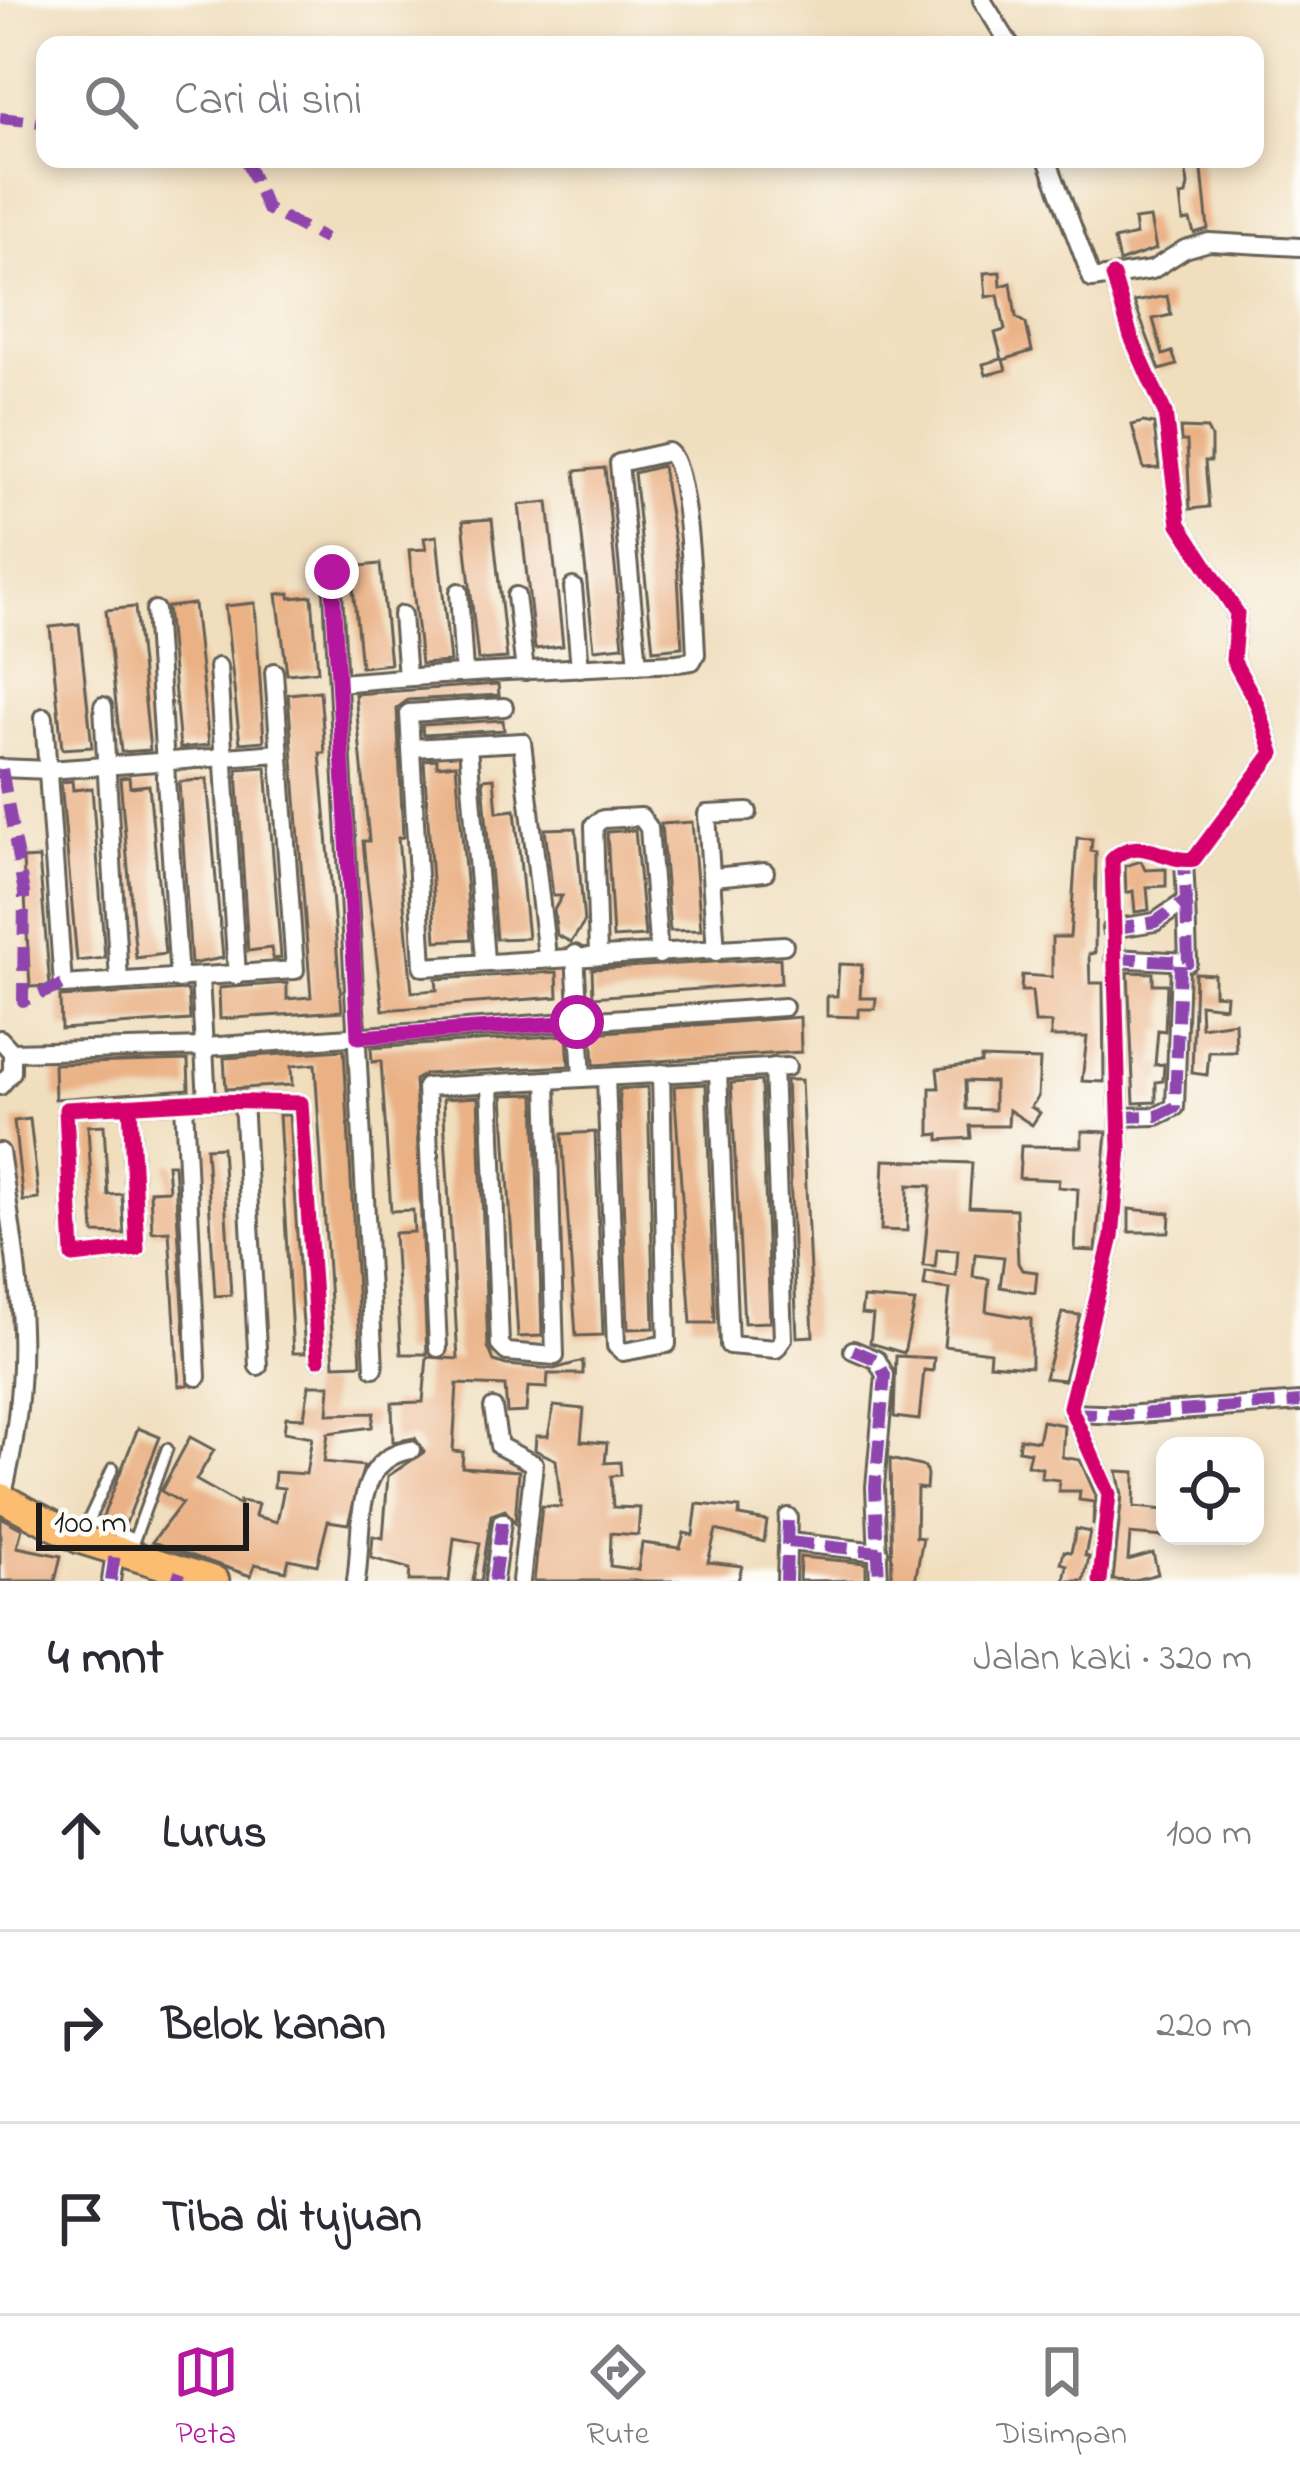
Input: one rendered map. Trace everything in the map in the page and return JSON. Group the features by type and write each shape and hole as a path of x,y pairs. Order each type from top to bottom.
{"main road":[{"path":"1,1498 84,1529 178,1576 215,1581"}],"street":[{"path":"982,0 1004,36"},
{"path":"1050,168 1092,279 1152,270 1185,249 1210,242 1300,247"},
{"path":"1100,1581 1109,1495 1072,1413 1112,1237 1119,1117 1112,860 1118,853 1160,849 1184,861 1194,859 1273,756 1233,660 1237,613 1179,524 1165,413 1131,337 1113,276"},
{"path":"339,683 692,662 696,656 679,469 668,452 619,465 638,664"},
{"path":"332,572 374,1368"},
{"path":"573,587 580,668"},
{"path":"459,592 464,672"},
{"path":"516,596 525,671"},
{"path":"154,610 179,980"},
{"path":"402,615 407,677"},
{"path":"218,667 237,976"},
{"path":"44,717 63,985 295,970 274,672"},
{"path":"103,706 119,981"},
{"path":"504,707 409,713 423,967 575,954 659,955 784,945"},
{"path":"411,748 522,742 548,956"},
{"path":"468,746 485,960"},
{"path":"0,768 49,770 279,753"},
{"path":"716,952 707,814 748,812"},
{"path":"598,955 594,825 603,819 641,817 649,828 659,955"},
{"path":"1119,1117 1157,1116 1175,1107 1180,965 1190,956 1184,861"},
{"path":"714,877 765,872"},
{"path":"1111,929 1155,922 1186,902"},
{"path":"575,954 582,1078"},
{"path":"1114,958 1180,965"},
{"path":"200,978 207,1101"},
{"path":"0,1086 12,1072 6,1046 205,1047 784,1007"},
{"path":"438,1348 426,1087 548,1081 661,1073 718,1070 780,1067 784,1339 776,1349 729,1345 718,1070"},
{"path":"606,1077 616,1346 623,1352 668,1344 661,1073"},
{"path":"490,1084 500,1345 507,1352 555,1356 548,1081"},
{"path":"243,1100 258,1366"},
{"path":"130,1106 137,1249 73,1256 66,1108 243,1100 301,1103 318,1359"},
{"path":"184,1103 197,1377"},
{"path":"0,1151 25,1361 20,1426 1,1498"},
{"path":"854,1350 877,1360 885,1375 875,1486 879,1581"},
{"path":"1072,1413 1300,1402"},
{"path":"493,1408 494,1438 534,1464 521,1581"},
{"path":"356,1581 371,1472 392,1453 411,1450"},
{"path":"786,1581 788,1517"},
{"path":"494,1581 502,1522"},
{"path":"789,1542 879,1552"},
{"path":"111,1581 125,1549"}],"lane":[{"path":"125,1549 167,1449"},
{"path":"84,1529 113,1468"}],"building":[{"path":"1185,168 1202,168 1208,229 1194,233 1190,220 1183,221 1180,196 1186,195"},
{"path":"1150,218 1156,249 1119,262 1114,240 1136,235 1134,220"},
{"path":"1000,272 1001,286 1011,283 1016,317 1026,324 1032,351 1003,360 1006,370 986,375 983,364 1002,359 995,333 1005,330 998,295 986,297 984,273"},
{"path":"1167,296 1171,315 1153,319 1163,355 1172,352 1177,365 1160,370 1134,302"},
{"path":"1154,424 1159,468 1144,469 1132,425"},
{"path":"1180,428 1207,429 1211,437 1211,461 1205,461 1209,507 1190,509 1187,441 1181,441"},
{"path":"662,466 677,558 682,647 653,650 634,473"},
{"path":"605,468 623,646 594,649 575,471"},
{"path":"548,502 563,646 535,649 519,505"},
{"path":"492,519 507,658 478,660 463,521"},
{"path":"437,536 450,662 421,664 409,550 426,549 424,538"},
{"path":"380,564 390,664 361,667 351,567"},
{"path":"290,593 290,598 312,596 318,671 287,674 277,594"},
{"path":"255,603 264,741 240,743 225,606"},
{"path":"194,604 209,745 180,748 167,607"},
{"path":"135,607 150,750 121,752 106,610"},
{"path":"79,624 92,747 62,749 50,627"},
{"path":"498,684 499,695 408,700 397,708 403,837 398,838 412,992 437,990 436,979 557,972 558,997 383,1010 363,841 369,841 355,694"},
{"path":"320,691 325,753 320,753 342,1011 220,1019 219,988 287,983 287,999 311,997 288,694"},
{"path":"503,720 504,730 423,735 422,725"},
{"path":"437,759 437,766 456,764 471,939 436,941 424,760"},
{"path":"266,767 281,958 273,959 271,948 248,951 237,769"},
{"path":"129,777 130,787 149,785 165,954 136,958 120,778"},
{"path":"494,778 497,812 515,810 528,938 496,939 483,779"},
{"path":"207,779 223,958 191,964 179,782"},
{"path":"72,781 73,790 92,788 105,958 77,961 61,782"},
{"path":"692,822 701,930 670,931 661,824"},
{"path":"576,828 584,923 571,942 557,935 554,910 562,896 553,896 545,829"},
{"path":"635,830 645,936 613,938 607,832"},
{"path":"1077,838 1092,839 1091,851 1096,852 1095,953 1089,954 1090,983 1103,983 1104,1082 1082,1081 1087,1037 1051,1037 1051,1023 1035,1023 1032,991 1021,991 1022,975 1052,977 1052,937 1070,937"},
{"path":"39,858 50,986 30,987 23,859"},
{"path":"1141,861 1145,870 1166,869 1166,886 1147,887 1149,910 1135,912 1133,891 1126,893 1125,866"},
{"path":"780,958 781,983 593,997 592,969"},
{"path":"839,964 862,965 860,998 876,998 875,1009 859,1009 859,1017 827,1016 827,996 837,996"},
{"path":"1128,972 1153,973 1153,984 1167,984 1165,1031 1158,1030 1155,1065 1164,1064 1163,1081 1156,1082 1156,1102 1134,1103"},
{"path":"1195,973 1214,974 1214,994 1226,995 1225,1007 1200,1004 1201,1027 1235,1022 1236,1052 1209,1052 1207,1075 1192,1073"},
{"path":"188,990 190,1020 61,1029 60,997"},
{"path":"800,1017 801,1052 594,1065 592,1033"},
{"path":"567,1035 569,1066 425,1074 415,1080 427,1354 401,1354 394,1233 414,1232 413,1210 391,1211 381,1061 372,1062 371,1048"},
{"path":"344,1050 361,1364 334,1365 315,1064 291,1066 292,1085 226,1089 224,1058"},
{"path":"981,1058 1040,1060 1038,1097 1031,1107 1040,1113 1032,1125 1009,1110 1008,1126 970,1126 971,1138 939,1140 939,1134 930,1135 930,1088 939,1088 937,1069 981,1063","holes":["965,1081 994,1082 994,1110 966,1109"]},
{"path":"188,1060 189,1089 55,1099 54,1064"},
{"path":"786,1080 801,1080 813,1336 797,1337"},
{"path":"761,1081 770,1322 744,1323 731,1083"},
{"path":"706,1084 715,1323 691,1323 674,1086"},
{"path":"648,1087 654,1328 628,1329 619,1089"},
{"path":"535,1094 542,1336 518,1337 503,1095"},
{"path":"478,1097 488,1347 494,1361 506,1365 554,1369 583,1361 583,1374 548,1374 547,1388 528,1387 526,1412 507,1413 505,1386 457,1384 453,1451 463,1452 462,1467 519,1471 515,1523 505,1510 491,1515 481,1581 473,1581 480,1543 454,1538 449,1581 409,1581 410,1569 371,1558 373,1536 383,1538 388,1476 424,1452 415,1438 393,1442 392,1403 423,1402 427,1357 458,1359 443,1099"},
{"path":"279,1115 289,1115 305,1353 293,1353"},
{"path":"30,1119 39,1199 23,1201 14,1121"},
{"path":"104,1125 108,1195 122,1194 124,1234 94,1233 88,1126"},
{"path":"1082,1131 1107,1132 1096,1251 1075,1250 1078,1189 1058,1187 1059,1180 1019,1178 1021,1146 1082,1147"},
{"path":"595,1132 603,1335 576,1336 562,1134"},
{"path":"222,1147 231,1295 215,1296 206,1148"},
{"path":"884,1160 972,1163 969,1207 1016,1209 1018,1263 1022,1270 1037,1272 1035,1293 1000,1287 1004,1257 975,1254 973,1277 989,1279 986,1311 1031,1319 1031,1367 989,1364 990,1352 944,1346 950,1289 924,1286 926,1272 956,1276 958,1250 937,1249 935,1267 923,1266 931,1186 908,1185 907,1231 881,1230"},
{"path":"167,1164 174,1164 188,1385 179,1386 169,1231 152,1232 150,1191 169,1190"},
{"path":"1129,1209 1170,1213 1169,1232 1129,1232"},
{"path":"863,1298 915,1302 904,1353 870,1343 873,1315 861,1314"},
{"path":"1062,1313 1080,1315 1064,1380 1045,1378"},
{"path":"896,1356 934,1358 933,1371 924,1370 919,1420 894,1417"},
{"path":"309,1385 330,1385 328,1414 374,1413 372,1427 328,1433 324,1462 364,1466 348,1524 328,1521 317,1565 289,1559 286,1571 255,1564 251,1576 152,1542 182,1503 161,1491 190,1437 214,1450 196,1480 240,1505 240,1501 258,1504 255,1516 277,1522 284,1488 274,1487 275,1472 306,1474 312,1437 284,1432 286,1417 304,1418"},
{"path":"554,1406 584,1409 581,1441 607,1443 605,1463 620,1462 621,1475 611,1476 613,1507 640,1508 638,1535 611,1533 610,1566 638,1570 642,1543 680,1548 684,1533 693,1535 697,1504 740,1508 739,1516 767,1521 764,1542 716,1530 708,1562 742,1566 738,1581 534,1581 542,1506 561,1507 556,1460 535,1450 536,1436 548,1436"},
{"path":"1042,1421 1064,1425 1062,1457 1080,1460 1096,1496 1093,1526 1094,1502 1079,1500 1080,1491 1059,1491 1059,1480 1041,1478 1042,1468 1027,1465 1030,1452 1018,1450 1020,1438 1038,1441"},
{"path":"138,1428 160,1437 125,1526 103,1516"},
{"path":"890,1459 925,1467 927,1475 926,1489 917,1488 916,1537 923,1538 915,1581 892,1581"},
{"path":"1117,1471 1135,1472 1134,1507 1156,1509 1156,1536 1130,1534 1128,1560 1153,1553 1158,1574 1113,1580 1122,1495"},
{"path":"0,1517 22,1529 17,1547 61,1556 55,1581 0,1581"},
{"path":"1076,1529 1090,1532 1084,1581 1064,1581 1067,1565 1061,1563 1064,1551 1071,1552"},
{"path":"800,1557 866,1563 866,1580 799,1581"}],"marked path":[{"path":"0,118 36,122"},
{"path":"249,168 267,209 325,239"},
{"path":"2,769 24,893 23,1001 63,985"},
{"path":"1111,929 1155,922 1186,901 1184,861"},
{"path":"1114,958 1188,962 1186,901"},
{"path":"1119,1117 1157,1116 1175,1107 1180,965"},
{"path":"853,1350 877,1360 885,1375 875,1487 879,1581"},
{"path":"1072,1413 1125,1415 1300,1402"},
{"path":"786,1581 788,1517"},
{"path":"494,1581 502,1522"},
{"path":"789,1542 879,1552"},
{"path":"111,1581 115,1553"},
{"path":"177,1581 180,1572"}],"cycle path":[{"path":"1100,1581 1109,1494 1070,1407 1112,1237 1120,1148 1112,860 1132,849 1194,859 1273,753 1257,704 1233,660 1237,613 1179,524 1165,413 1131,337 1113,276"},
{"path":"130,1106 137,1249 73,1256 66,1109 207,1101 301,1103 318,1359"}],"route":[{"path":"332,572 358,1037 577,1022"}]}
